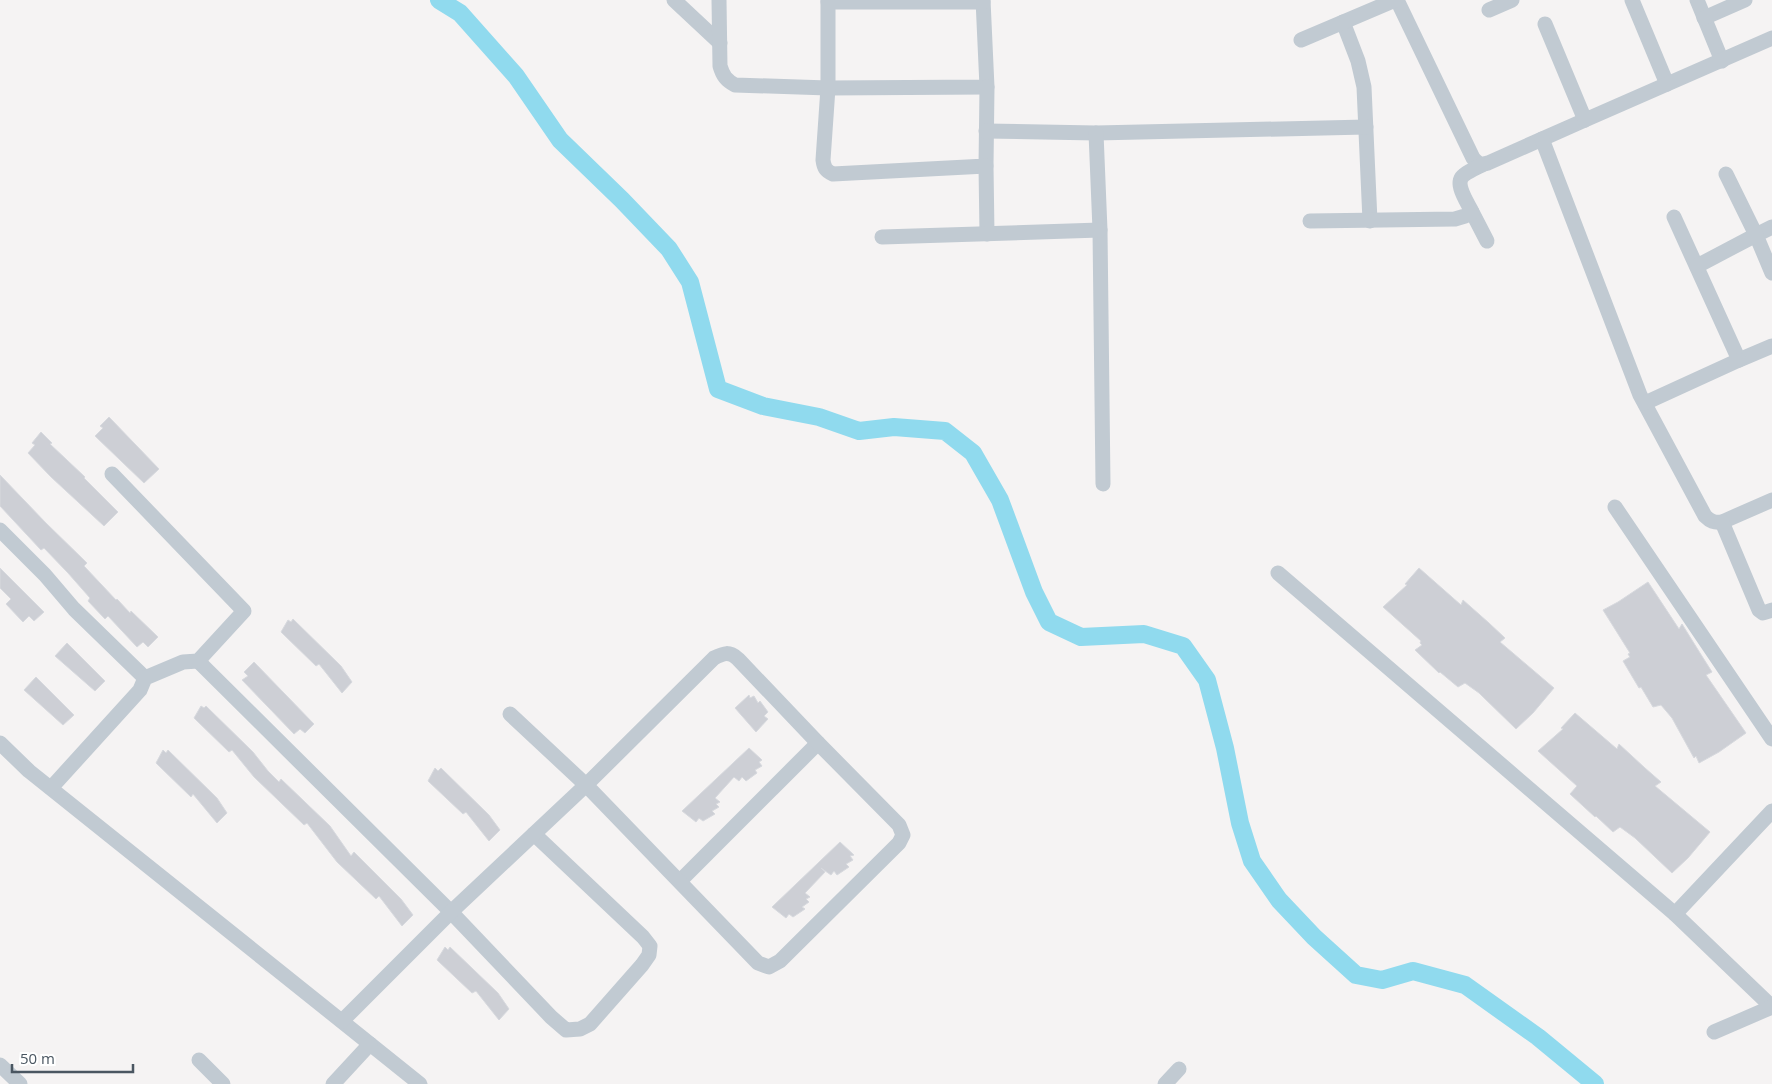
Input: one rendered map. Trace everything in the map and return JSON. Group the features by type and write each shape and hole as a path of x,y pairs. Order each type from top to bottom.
{"street":[{"path":"674,0 720,43"},
{"path":"719,0 720,66 724,76 735,85 828,88 987,87"},
{"path":"1301,40 1396,0 1473,158 1482,165"},
{"path":"1489,10 1512,0"},
{"path":"1632,0 1667,84"},
{"path":"1697,0 1722,61"},
{"path":"1704,18 1745,0"},
{"path":"986,166 833,174 827,171 823,160 828,88 828,1 983,1 987,87 987,234"},
{"path":"1343,22 1358,61 1362,78 1370,221"},
{"path":"1545,24 1585,120"},
{"path":"1487,241 1460,185 1462,176 1482,165 1772,38"},
{"path":"986,131 1096,133 1366,127"},
{"path":"1096,133 1100,230 1103,484"},
{"path":"1542,139 1644,403 1705,516 1710,521 1722,522 1772,500"},
{"path":"1726,174 1756,235 1772,273"},
{"path":"1310,221 1455,219 1472,212"},
{"path":"1674,216 1739,360"},
{"path":"1697,266 1772,227"},
{"path":"882,237 1100,230"},
{"path":"1644,403 1772,346"},
{"path":"51,788 140,690 145,678 184,662 198,661 244,611 112,474"},
{"path":"1616,507 1772,739"},
{"path":"1722,522 1758,610 1763,613 1772,610"},
{"path":"0,530 45,575 74,609 145,678"},
{"path":"1278,572 1676,914 1772,1007 1714,1032"},
{"path":"342,1021 451,912 586,785 714,658 724,653 732,653 738,658 818,744 899,826 902,835 899,843 780,961 769,967 758,963 586,785 510,714"},
{"path":"198,661 451,912 552,1017 566,1030 580,1029 590,1024 642,965 650,955 650,946 643,937 534,834"},
{"path":"0,743 29,771 420,1084"},
{"path":"680,881 818,744"},
{"path":"1676,914 1772,811"},
{"path":"333,1084 370,1044"},
{"path":"199,1060 223,1084"},
{"path":"0,1065 20,1084"},
{"path":"1165,1084 1179,1069"}],"building":[{"path":"109,417 159,469 144,483 95,436 103,428 100,426"},
{"path":"41,432 52,443 50,444 118,512 104,526 28,453 35,445 32,443"},
{"path":"0,475 87,563 84,566 116,600 130,613 131,611 158,637 148,647 143,642 137,647 108,616 105,619 88,601 90,598 68,573 44,548 41,550 0,506"},
{"path":"0,568 44,612 34,621 29,616 23,622 6,604 11,599 0,588"},
{"path":"1419,568 1461,605 1463,600 1489,623 1505,638 1500,642 1554,688 1533,713 1516,729 1479,693 1465,683 1458,687 1439,673 1415,650 1422,645 1421,641 1383,607 1407,585 1405,584"},
{"path":"1648,582 1679,629 1682,624 1712,672 1706,675 1746,733 1699,763 1696,756 1694,758 1672,718 1661,705 1653,707 1641,687 1639,688 1623,661 1630,657 1628,654 1630,653 1603,610"},
{"path":"293,619 341,666 352,682 342,693 319,664 316,666 281,632 288,620 291,622"},
{"path":"67,643 105,681 95,691 55,656"},
{"path":"254,662 314,724 305,733 300,729 294,734 242,680 248,676 244,672"},
{"path":"36,677 74,715 63,725 24,690"},
{"path":"749,695 750,698 754,696 758,703 760,701 768,712 764,716 768,719 756,732 735,708"},
{"path":"201,706 204,708 206,706 253,752 279,782 281,779 330,826 351,856 354,852 401,899 413,915 402,926 379,896 376,899 337,862 307,823 304,825 254,777 232,750 229,752 194,718"},
{"path":"1575,713 1617,749 1619,744 1661,782 1655,786 1710,832 1688,858 1672,873 1635,838 1620,827 1613,832 1595,817 1570,794 1577,786 1538,751 1563,729 1561,728"},
{"path":"749,748 762,760 759,762 762,766 755,770 757,773 746,781 742,777 739,781 734,777 715,798 720,802 716,804 719,807 712,811 715,814 703,821 699,818 696,822 682,811"},
{"path":"163,750 166,753 168,750 217,798 227,813 217,823 193,794 191,797 156,763"},
{"path":"435,768 438,771 441,768 489,815 500,830 489,841 466,812 463,814 428,781"},
{"path":"840,842 854,855 850,856 853,860 846,864 849,867 837,875 834,871 831,875 821,868 825,872 805,893 810,897 806,899 809,902 802,907 805,909 793,917 789,914 786,918 772,907"},
{"path":"445,947 448,950 450,947 498,993 509,1009 499,1020 476,991 472,993 437,960"}],"waterway":[{"path":"439,0 460,13 516,76 560,140 669,249 690,282 718,389 763,406 819,417 859,431 894,427 945,431 973,453 1000,500 1034,592 1049,622 1081,637 1144,634 1183,646 1207,680 1225,748 1240,823 1252,861 1279,900 1314,937 1356,975 1382,980 1413,971 1465,985 1538,1037 1595,1084"}]}
